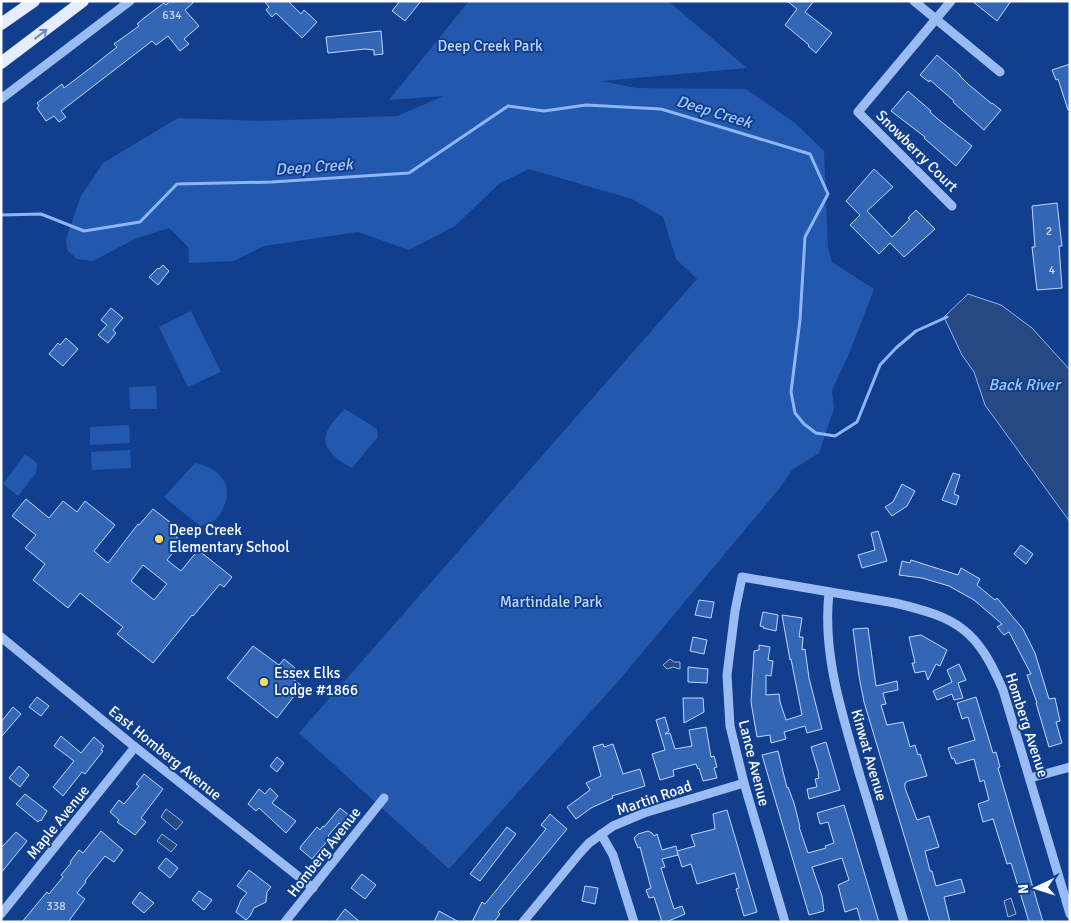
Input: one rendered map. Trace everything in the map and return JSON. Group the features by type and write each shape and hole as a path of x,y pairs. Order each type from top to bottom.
{"main road":[{"path":"1,24 34,1"},
{"path":"1,62 83,1"}],"street":[{"path":"1,100 130,1"},
{"path":"914,1 1000,72"},
{"name":"Snowberry Court","path":"950,1 858,112 952,206"},
{"name":"Homberg Avenue","path":"742,578 895,603 920,609 943,616 972,636 994,668 1003,690 1070,914"},
{"name":"Lance Avenue","path":"742,578 735,611 727,675 730,726 744,783 785,922"},
{"name":"Kinwat Avenue","path":"829,593 828,635 840,707 904,922"},
{"name":"East Homberg Avenue","path":"1,637 135,747 313,888"},
{"name":"Maple Avenue","path":"1,914 135,747"},
{"path":"1030,778 1070,767"},
{"name":"Martin Road","path":"524,922 579,854 613,826 644,814 744,783"},
{"name":"Homberg Avenue","path":"285,922 384,798"},
{"path":"601,834 613,855 634,922"}],"green space":[{"path":"469,1 668,1 747,68 602,81 636,88 746,89 795,123 824,151 828,248 832,262 874,289 849,354 832,390 834,409 819,453 792,470 779,489 622,677 449,869 299,733 697,279 676,259 663,217 632,199 529,169 500,183 455,226 409,250 358,232 264,246 234,261 189,263 188,247 169,228 135,239 93,261 77,259 67,250 66,239 81,196 103,163 178,118 260,121 397,116 444,96 389,100"},
{"path":"191,311 221,372 188,387 159,327"},
{"path":"156,386 157,409 130,409 129,387"},
{"path":"345,409 377,429 378,437 352,468 333,455 325,442 330,427"},
{"path":"129,425 130,443 90,445 90,427"},
{"path":"130,450 131,468 92,470 91,452"},
{"path":"25,454 37,463 36,473 18,496 3,484"},
{"path":"195,463 215,471 220,476 224,481 227,495 217,518 200,526 164,497"}],"water":[{"name":"Back River","path":"968,294 1001,305 1032,328 1070,370 1070,522 985,405 974,372 962,355 944,317"},
{"path":"670,659 674,662 680,662 680,669 673,667 667,669 663,665"},
{"path":"166,809 183,822 176,830 161,817"},
{"path":"162,834 177,845 171,852 157,841"},
{"path":"1011,898 1016,914 1008,917 1004,901"}],"building":[{"path":"170,1 195,1 185,10 199,26 184,39 189,44 180,51 168,36 156,45 152,41 61,111 66,117 59,122 54,116 46,121 37,108 39,106 37,103 62,84 64,88 93,66 117,47 114,44 139,26 137,24 144,18 164,3 166,5"},
{"path":"264,1 288,1 301,14 304,10 317,22 302,38 276,13 272,17 266,10 269,7"},
{"path":"400,1 421,1 405,21 392,11"},
{"path":"787,1 814,1 805,12 832,33 816,53 785,25 797,9"},
{"path":"972,1 1011,1 997,21"},
{"path":"381,31 383,54 374,55 374,50 365,49 328,53 326,37"},
{"path":"937,55 968,84 1001,110 984,130 930,80 929,82 920,75"},
{"path":"1070,64 1070,110 1068,110 1058,79 1056,80 1052,70"},
{"path":"908,91 939,120 972,146 956,166 925,137 891,111"},
{"path":"874,169 893,187 867,211 892,237 916,210 935,229 904,257 890,243 879,254 850,225 860,215 846,201"},
{"path":"1057,203 1062,246 1059,246 1062,288 1037,290 1032,247 1035,247 1032,206"},
{"path":"163,265 169,271 158,285 149,277"},
{"path":"111,308 123,318 113,330 116,333 108,343 98,335 107,325 101,320"},
{"path":"66,338 78,349 63,366 49,354 58,343 60,345"},
{"path":"953,473 960,475 954,494 959,496 956,505 942,500"},
{"path":"902,484 915,491 907,506 892,516 885,507 893,502"},
{"path":"26,499 49,518 63,501 77,512 85,501 115,525 94,551 108,563 138,524 153,509 175,526 170,532 182,541 167,560 181,571 198,550 232,577 224,587 220,584 153,663 117,634 123,627 80,593 68,608 33,580 45,564 25,548 36,535 12,516","holes":["143,565 167,584 154,600 131,581"]},
{"path":"878,531 887,561 862,568 858,555 875,550 871,533"},
{"path":"1021,545 1033,554 1026,564 1014,554"},
{"path":"911,560 958,575 961,568 980,579 977,585 995,600 997,598 1023,629 1035,653 1049,699 1055,698 1060,721 1056,722 1062,743 1049,747 1027,675 1031,674 1009,632 1004,635 997,627 1002,624 974,600 949,586 922,578 899,575 902,561 910,563"},
{"path":"699,600 714,602 711,618 695,615"},
{"path":"763,612 778,615 776,631 760,626"},
{"path":"782,615 802,618 799,637 803,637 802,650 805,649 809,678 822,729 807,733 805,726 784,732 786,739 771,743 770,735 757,737 751,702 754,651 759,650 759,645 770,647 768,660 773,661 771,676 766,675 766,695 779,694 786,720 802,715"},
{"path":"868,628 876,686 897,681 898,690 883,693 886,704 881,705 887,725 903,722 910,747 915,745 927,776 908,781 905,783 905,788 917,820 929,816 939,847 925,851 930,871 932,871 936,886 961,879 965,892 944,897 950,922 930,922 864,702 853,629"},
{"path":"921,635 947,650 940,666 936,664 928,680 925,671 915,673 912,663 915,663 909,637"},
{"path":"693,637 707,640 704,654 690,651"},
{"name":"Essex Elks Lodge #1866","path":"253,646 279,665 284,659 295,668 289,676 302,686 277,718 227,678"},
{"path":"959,664 966,680 958,683 963,698 954,700 952,694 937,700 933,691 952,682 947,670"},
{"path":"688,667 708,669 707,683 688,682"},
{"path":"37,697 49,706 41,716 29,707"},
{"path":"976,697 993,753 996,752 1000,767 998,768 1043,922 1029,922 1011,863 1007,864 993,819 983,822 978,804 989,800 984,780 980,782 974,759 956,764 948,748 975,740 968,717 962,719 957,703"},
{"path":"683,698 703,698 704,712 684,723"},
{"path":"13,707 21,714 1,737 1,722"},
{"path":"665,717 669,731 665,734 670,733 675,749 692,746 689,730 706,727 711,757 714,756 717,767 714,768 717,778 703,781 696,764 673,770 674,776 660,780 652,754 665,750 656,720"},
{"path":"61,736 81,753 94,737 104,746 101,750 103,751 85,774 82,772 63,796 53,787 74,761 54,746"},
{"path":"826,742 840,790 809,799 807,789 817,787 815,779 819,778 811,747"},
{"path":"603,744 604,747 613,744 623,774 640,769 645,786 612,796 613,798 591,808 576,819 567,807 590,790 586,783 601,776 593,747"},
{"path":"778,751 787,788 794,803 799,827 808,853 826,848 825,846 834,843 828,822 820,824 817,813 844,805 879,922 861,922 857,908 845,912 838,885 849,880 842,858 812,867 822,896 824,911 809,915 762,755"},
{"path":"277,757 284,763 277,772 270,766"},
{"path":"19,766 29,775 20,787 9,778"},
{"path":"144,774 163,789 141,818 146,822 135,835 117,822 119,820 110,812 119,800 124,804 139,786 136,784"},
{"path":"270,788 278,796 272,803 296,821 286,833 259,808 256,811 248,804 259,789 265,794"},
{"path":"25,794 47,811 41,821 38,822 16,804"},
{"path":"340,808 355,820 347,829 339,823 328,836 330,838 312,859 300,849 301,846 317,827 320,830 324,827"},
{"path":"727,810 757,912 744,916 736,889 739,888 735,873 697,884 691,864 682,867 677,851 695,846 691,835 715,829 713,814"},
{"path":"550,814 567,829 498,912 500,914 494,922 472,922 482,902 485,904 546,829 541,825"},
{"path":"507,827 516,834 480,881 470,874"},
{"path":"101,831 123,850 114,862 105,856 85,881 77,893 85,899 68,922 22,922 47,892 49,894 63,877 61,875 79,850 83,853"},
{"path":"648,831 654,836 657,834 662,850 676,846 678,855 662,859 665,867 661,868 674,909 682,906 685,914 666,922 662,922 654,897 649,898 646,890 651,888 640,847 638,848 634,838 638,834"},
{"path":"16,832 27,841 1,873 1,848"},
{"path":"166,858 178,868 170,878 158,868"},
{"path":"249,870 271,887 267,892 266,902 254,908 246,920 236,912 241,900 247,893 237,886"},
{"path":"362,874 376,885 365,899 351,888"},
{"path":"585,886 598,888 595,904 582,901"},
{"path":"199,891 212,900 204,910 192,900"},
{"path":"140,892 154,903 144,913 132,903"},
{"path":"345,909 360,922 335,922"},
{"path":"439,911 459,922 434,922"}],"waterway":[{"name":"Deep Creek","path":"1,215 41,214 84,231 140,222 177,184 272,182 409,173 508,106 544,111 586,105 661,109 810,154 828,194 805,237 800,320 791,392 795,413 804,424 816,433 835,436 857,422 880,365 916,331 947,317"}],"place":[{"name":"Deep Creek Elementary School","path":"159,539"},
{"name":"Essex Elks Lodge #1866","path":"264,682"}],"park label":[{"name":"Deep Creek Park","path":"490,46"},
{"name":"Martindale Park","path":"551,602"}]}
